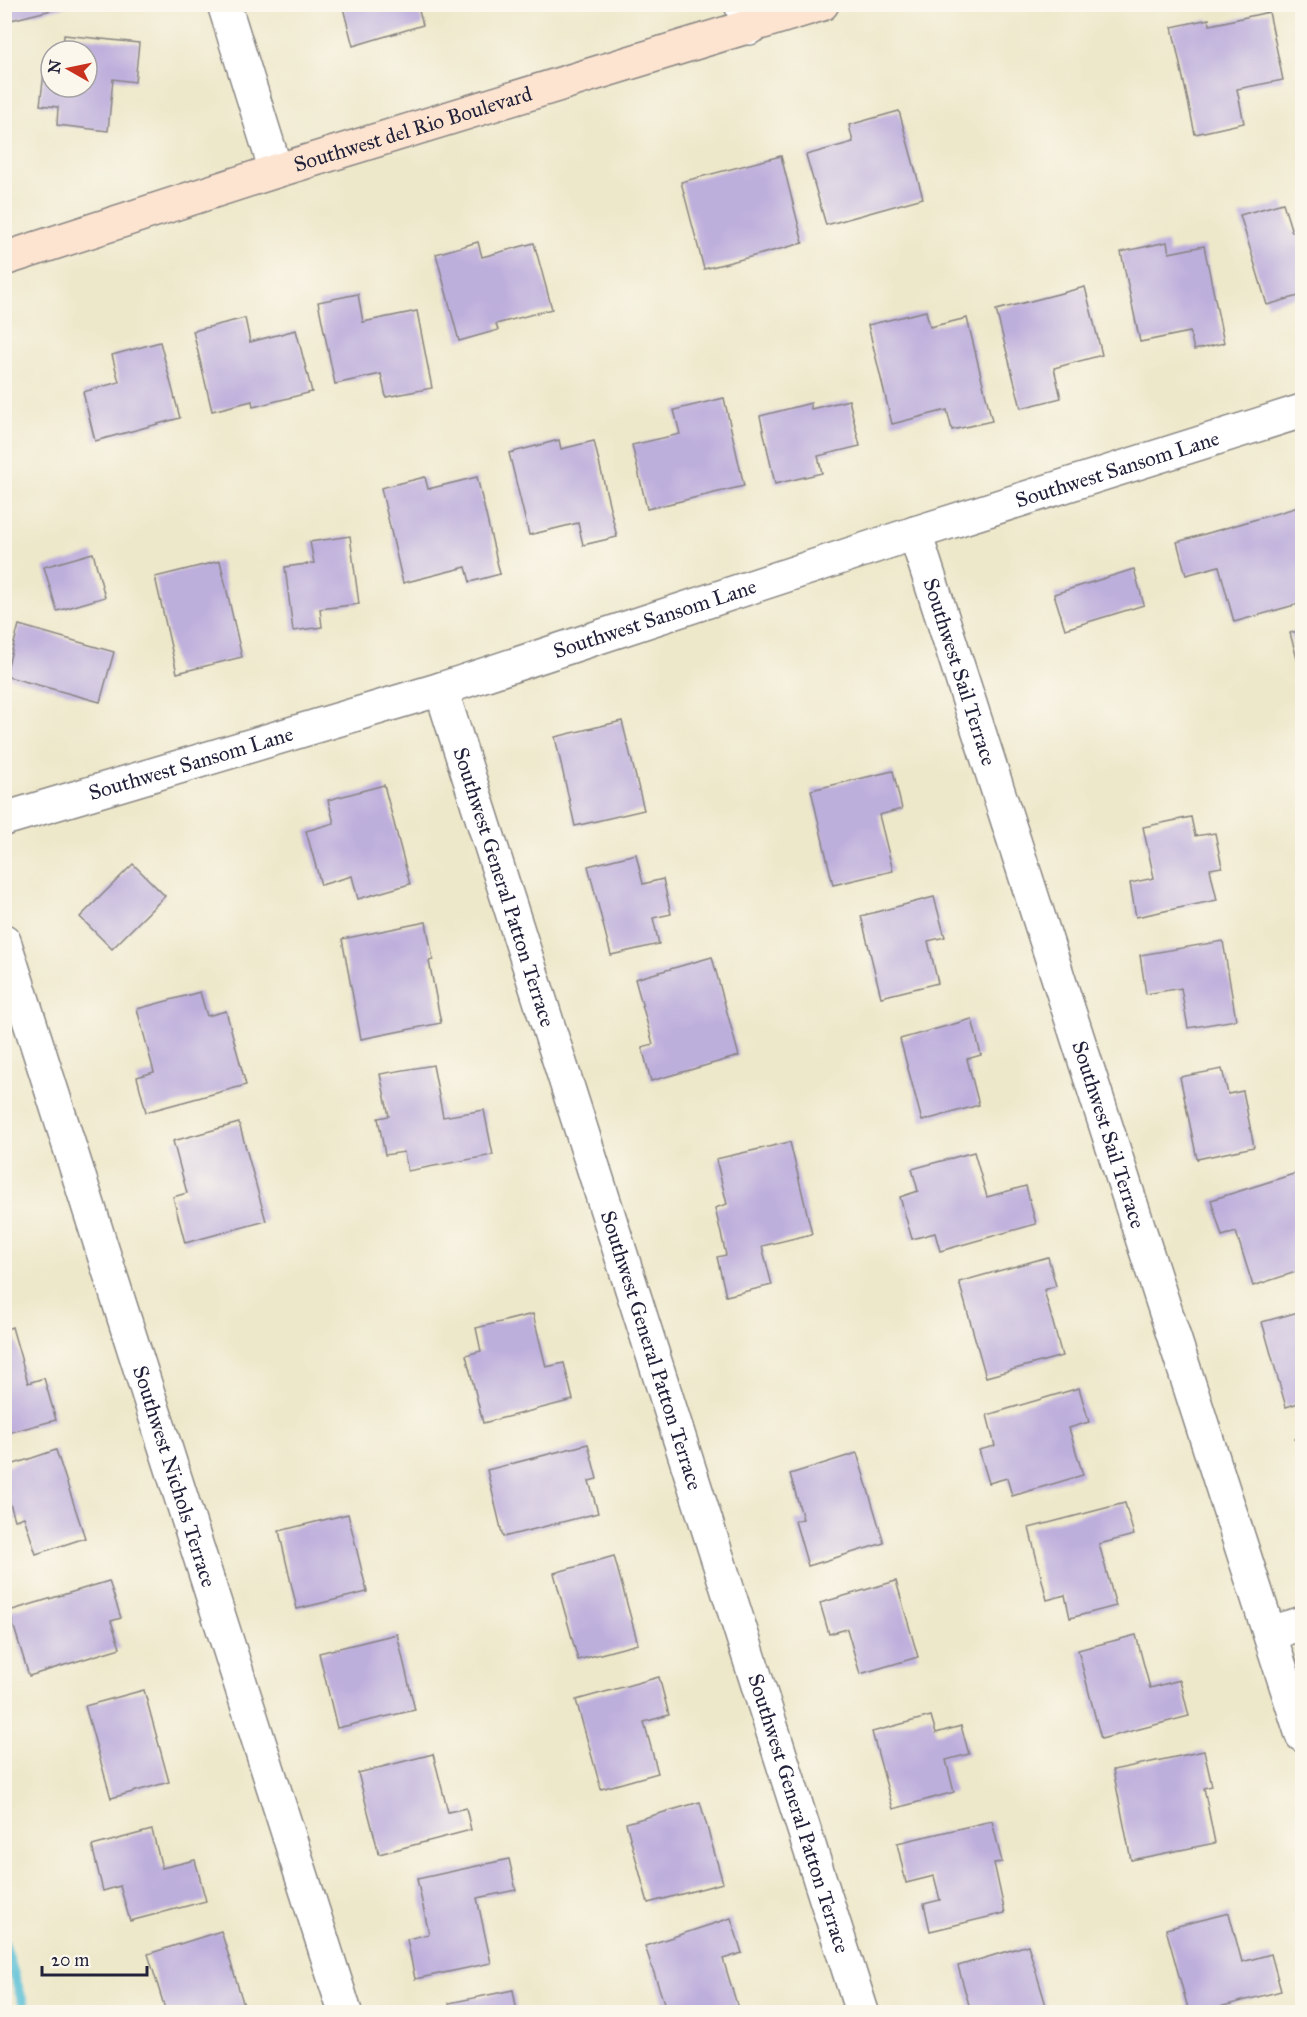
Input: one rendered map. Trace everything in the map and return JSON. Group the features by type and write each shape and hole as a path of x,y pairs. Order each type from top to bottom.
{"street":[{"path":"224,4 276,171"},
{"name":"Southwest del Rio Boulevard","path":"4,259 745,16 822,4"},
{"name":"Southwest Sansom Lane","path":"4,819 441,689 915,533 1302,411"},
{"name":"Southwest Sail Terrace","path":"915,533 1272,1633 1302,1735"},
{"name":"Southwest General Patton Terrace","path":"441,689 862,2013"},
{"name":"Southwest Nichols Terrace","path":"4,941 345,2013"},
{"path":"1272,1633 1302,1623"}],"building":[{"path":"8,4 72,4 72,5 11,20"},
{"path":"342,4 417,4 423,25 353,46"},
{"path":"1302,4 1302,31 1295,6"},
{"path":"1269,12 1283,80 1237,89 1244,123 1195,134 1172,27 1209,19 1210,25"},
{"path":"64,35 139,43 135,82 113,79 108,131 57,125 58,107 40,105 41,99 99,99 99,39 64,39"},
{"path":"899,111 923,198 826,225 806,155 853,142 849,125"},
{"path":"781,156 803,243 704,269 681,182"},
{"path":"1283,203 1292,232 1302,229 1302,295 1267,305 1240,215"},
{"path":"478,242 482,257 534,243 552,309 496,324 498,330 459,341 436,254"},
{"path":"1167,242 1169,253 1204,246 1224,343 1194,350 1190,332 1140,342 1121,252"},
{"path":"1085,287 1102,355 1054,368 1061,398 1021,408 996,310"},
{"path":"358,294 363,322 417,311 432,388 386,397 381,374 335,384 318,302"},
{"path":"926,311 930,327 967,318 992,421 952,430 947,410 892,424 868,325"},
{"path":"245,318 250,342 296,330 312,392 253,407 252,401 212,411 193,331"},
{"path":"160,342 180,418 95,441 83,392 119,382 112,355"},
{"path":"724,398 744,486 647,509 632,445 680,434 674,410"},
{"path":"849,400 860,446 818,456 822,473 775,484 760,416 811,403 811,409"},
{"path":"559,440 561,449 594,441 617,537 583,545 578,523 529,535 509,453"},
{"path":"425,477 428,489 477,477 500,574 470,582 466,567 403,583 381,488"},
{"path":"1302,506 1302,603 1234,622 1219,566 1186,575 1177,542"},
{"path":"350,536 359,604 320,609 322,627 293,631 285,567 314,563 310,542"},
{"path":"93,553 105,597 57,611 44,567"},
{"path":"220,561 242,657 177,673 155,577"},
{"path":"1134,569 1144,605 1065,629 1054,594"},
{"path":"19,625 114,652 100,702 5,676"},
{"path":"1302,630 1302,677 1290,633"},
{"path":"622,721 644,810 575,826 555,737"},
{"path":"893,771 902,809 879,815 893,871 833,885 811,790"},
{"path":"384,785 410,884 358,899 352,876 321,885 306,831 334,823 328,800"},
{"path":"1191,817 1195,836 1215,833 1222,867 1210,869 1217,900 1136,917 1130,883 1154,878 1143,827"},
{"path":"636,854 643,884 663,879 671,914 653,918 659,944 611,955 588,866"},
{"path":"133,864 165,896 112,949 80,917"},
{"path":"934,897 945,937 928,941 938,983 881,997 861,916"},
{"path":"426,922 433,960 429,961 441,1023 361,1039 342,939"},
{"path":"1223,941 1236,1020 1188,1028 1181,988 1146,994 1140,955"},
{"path":"712,957 739,1056 651,1081 642,1047 653,1044 635,979"},
{"path":"200,992 207,1016 226,1011 246,1085 146,1112 137,1077 154,1072 137,1009"},
{"path":"972,1019 981,1055 967,1059 979,1105 922,1121 900,1039"},
{"path":"433,1065 443,1117 484,1110 493,1155 408,1171 404,1152 385,1155 378,1118 389,1116 380,1074"},
{"path":"1222,1069 1228,1094 1243,1091 1254,1147 1197,1159 1180,1077"},
{"path":"239,1123 266,1221 185,1243 173,1197 187,1193 173,1141"},
{"path":"790,1142 812,1234 762,1246 772,1285 726,1296 717,1257 726,1255 715,1208 727,1204 716,1159"},
{"path":"974,1152 987,1197 1026,1186 1036,1224 940,1251 935,1233 912,1239 900,1197 918,1191 912,1169"},
{"path":"1300,1172 1302,1181 1302,1270 1253,1286 1236,1232 1222,1236 1211,1200"},
{"path":"1048,1257 1056,1286 1044,1290 1062,1356 986,1377 959,1282"},
{"path":"1302,1311 1302,1402 1286,1407 1262,1322"},
{"path":"533,1314 546,1367 564,1363 573,1400 483,1423 466,1355 481,1351 476,1328"},
{"path":"12,1327 28,1383 44,1378 56,1420 4,1434 4,1330"},
{"path":"1079,1388 1089,1422 1069,1428 1083,1475 1012,1496 1007,1478 989,1483 979,1450 995,1446 987,1415"},
{"path":"1302,1437 1302,1462 1295,1439"},
{"path":"588,1444 597,1479 589,1481 598,1513 503,1537 487,1470"},
{"path":"56,1450 85,1538 36,1554 24,1517 15,1520 5,1487 5,1467"},
{"path":"857,1453 884,1543 808,1566 795,1521 803,1519 790,1474"},
{"path":"1125,1503 1134,1535 1099,1544 1116,1606 1070,1618 1065,1595 1047,1600 1029,1528"},
{"path":"348,1514 367,1592 297,1609 279,1531"},
{"path":"614,1556 638,1644 578,1660 554,1573"},
{"path":"109,1581 121,1618 111,1621 120,1648 29,1676 9,1611"},
{"path":"896,1581 918,1657 860,1674 847,1629 829,1634 820,1603"},
{"path":"397,1634 415,1710 337,1728 319,1653"},
{"path":"1136,1635 1150,1688 1180,1680 1189,1716 1101,1739 1078,1650"},
{"path":"659,1677 669,1715 644,1722 658,1773 601,1789 576,1700"},
{"path":"144,1690 169,1782 111,1798 85,1706"},
{"path":"931,1716 936,1733 961,1726 969,1754 946,1760 954,1792 893,1809 872,1732"},
{"path":"1204,1751 1212,1786 1204,1788 1215,1843 1131,1860 1113,1770"},
{"path":"433,1754 448,1812 466,1808 471,1830 379,1854 358,1773"},
{"path":"700,1802 723,1883 648,1903 626,1823"},
{"path":"992,1821 1002,1862 994,1863 1005,1913 930,1931 924,1904 940,1900 934,1876 906,1883 897,1843"},
{"path":"152,1830 162,1868 195,1860 206,1901 130,1921 120,1886 103,1891 92,1846"},
{"path":"509,1859 516,1890 477,1898 491,1963 415,1979 407,1939 429,1934 417,1879"},
{"path":"1229,1913 1242,1962 1271,1954 1281,1991 1200,2012 1189,2012 1166,1929"},
{"path":"731,1918 742,1953 723,1959 739,2011 667,2012 645,1946"},
{"path":"221,1931 246,2012 166,2012 148,1954"},
{"path":"1028,1945 1048,2012 971,2012 958,1966"},
{"path":"513,1990 517,2012 451,2012 449,2003"}],"waterway":[{"path":"4,1943 26,2012"}]}
